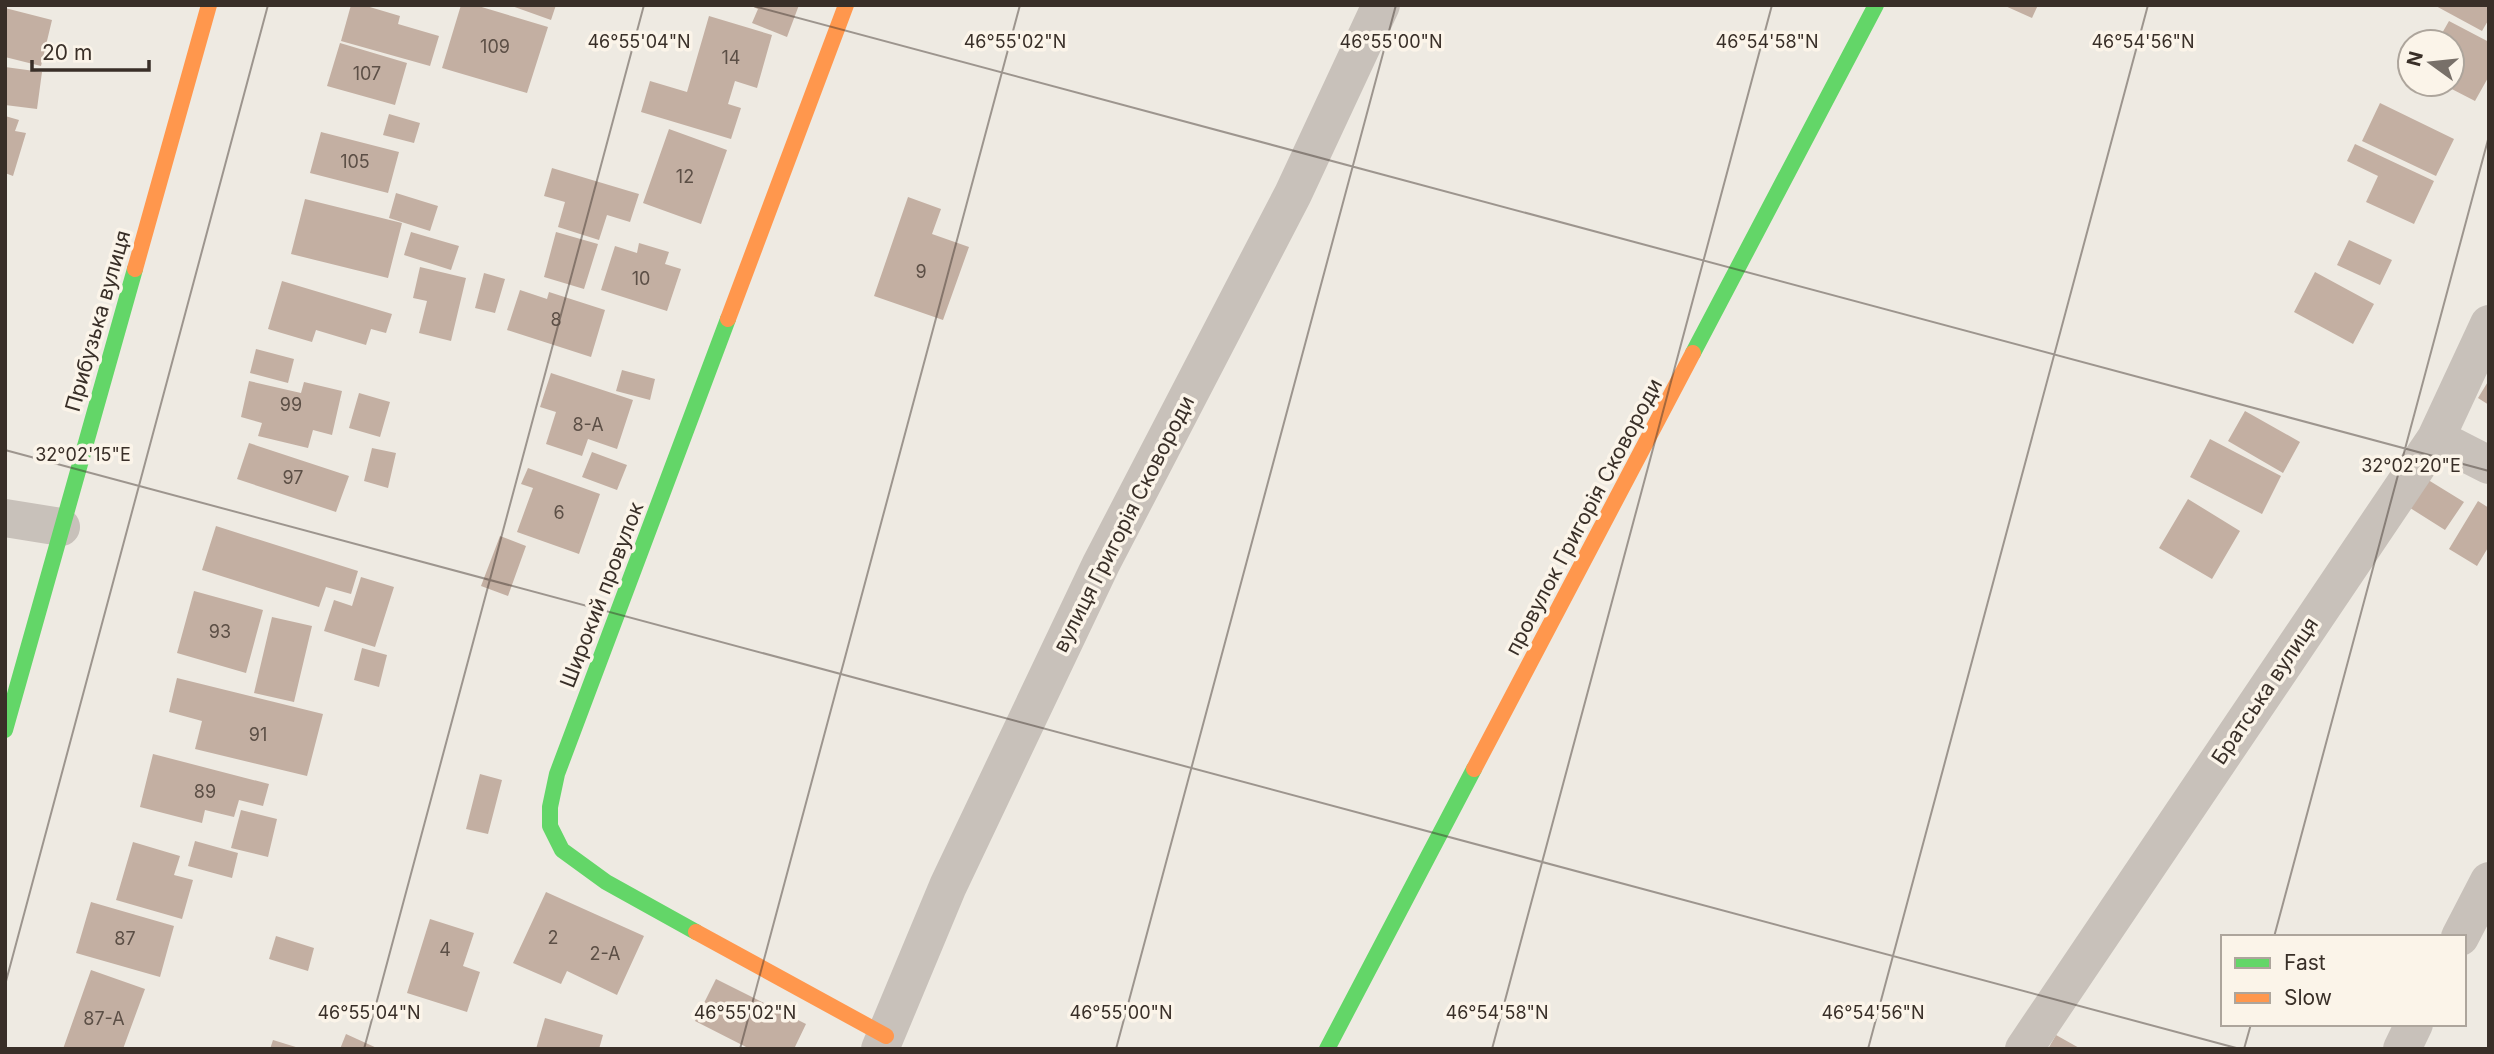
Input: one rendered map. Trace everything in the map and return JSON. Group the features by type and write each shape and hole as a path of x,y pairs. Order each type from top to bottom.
{"street":[{"name":"Прибузька вулиця","path":"5,730 209,5"},
{"name":"Широкий провулок","path":"846,5 557,774 550,807 550,826 562,850 606,882 883,1042"},
{"name":"вулиця Григорія Сковороди","path":"883,1042 948,886 1101,564 1287,206 1381,5"},
{"name":"провулок Григорія Сковороди","path":"1327,1049 1876,5"},
{"name":"Братська вулиця","path":"2024,1049 2436,438 2489,324"},
{"path":"2436,438 2489,465"},
{"path":"5,518 61,527"},
{"path":"2461,935 2489,881"},
{"path":"2402,1049 2413,1026"}],"building":[{"path":"351,5 363,5 400,16 398,24 439,36 430,66 341,41"},
{"path":"461,5 475,5 548,27 527,93 442,68"},
{"path":"509,5 556,5 551,20"},
{"path":"749,5 799,5 787,37 752,23 758,9"},
{"path":"2003,5 2038,5 2032,18"},
{"path":"2434,5 2489,5 2489,19 2482,31"},
{"path":"5,8 52,20 41,66 5,57"},
{"path":"709,16 772,35 757,88 735,81 728,104 741,108 731,139 641,112 650,81 687,92"},
{"path":"2449,21 2462,28 2445,28"},
{"path":"2466,30 2489,42 2489,76 2475,101 2466,96"},
{"path":"340,43 407,63 395,105 327,86"},
{"path":"5,67 42,72 37,109 5,105"},
{"path":"2380,103 2454,139 2436,176 2362,141"},
{"path":"389,114 420,123 414,143 383,135"},
{"path":"5,116 19,120 15,131 26,133 13,176 5,173"},
{"path":"669,129 727,150 701,224 643,203"},
{"path":"321,132 399,152 388,193 310,173"},
{"path":"2355,144 2434,181 2414,224 2366,202 2378,176 2347,161"},
{"path":"552,168 639,194 630,222 607,215 599,240 558,227 565,202 544,196"},
{"path":"396,193 438,206 430,231 389,218"},
{"path":"908,197 941,209 932,234 969,247 943,320 874,296"},
{"path":"305,199 402,223 388,278 291,254"},
{"path":"411,232 459,246 451,270 404,255"},
{"path":"556,232 598,244 584,289 544,277"},
{"path":"2349,240 2392,260 2380,285 2337,265"},
{"path":"639,243 669,252 665,264 681,269 667,311 601,290 615,246 637,253"},
{"path":"420,267 466,278 451,341 419,333 427,301 413,298"},
{"path":"2315,272 2374,304 2353,344 2294,312"},
{"path":"484,273 505,279 495,313 475,308"},
{"path":"282,281 392,314 386,333 371,329 366,345 316,330 312,342 268,329"},
{"path":"520,290 547,299 549,292 605,310 591,357 507,330"},
{"path":"256,349 294,359 288,383 250,373"},
{"path":"622,370 655,379 650,400 616,391"},
{"path":"551,373 633,400 617,449 588,439 582,456 546,444 556,412 540,407"},
{"path":"2489,380 2489,405 2478,398"},
{"path":"249,381 301,393 304,382 342,391 332,435 313,430 308,448 258,436 262,423 241,417"},
{"path":"359,393 390,402 380,437 349,428"},
{"path":"2245,411 2300,442 2283,473 2228,441"},
{"path":"2210,439 2281,476 2262,514 2190,477"},
{"path":"249,443 349,476 336,512 237,479"},
{"path":"372,448 396,453 388,488 364,481"},
{"path":"592,452 627,465 617,490 582,477"},
{"path":"528,468 600,494 579,554 517,532 533,488 521,484"},
{"path":"2425,478 2464,502 2445,530 2407,506"},
{"path":"2188,499 2240,531 2212,579 2159,548"},
{"path":"2478,501 2489,508 2489,546 2477,566 2449,549"},
{"path":"216,526 358,571 351,594 326,587 319,607 202,570"},
{"path":"500,536 526,546 508,596 481,586"},
{"path":"361,577 394,587 375,647 324,631 334,600 352,606"},
{"path":"194,591 263,610 246,673 177,653"},
{"path":"272,617 312,626 294,702 254,693"},
{"path":"362,648 387,655 379,687 354,680"},
{"path":"177,678 323,714 307,776 195,749 202,721 169,712"},
{"path":"153,754 269,784 263,806 239,800 234,817 205,810 202,823 140,807"},
{"path":"480,774 502,780 488,834 466,829"},
{"path":"241,810 277,819 268,857 231,848"},
{"path":"195,841 238,853 232,878 188,866"},
{"path":"133,842 180,856 174,875 193,880 182,919 116,900"},
{"path":"546,892 644,936 617,995 567,971 561,984 513,963"},
{"path":"91,902 174,926 160,977 76,953"},
{"path":"430,919 474,933 463,966 480,972 467,1012 407,993"},
{"path":"276,936 314,948 308,971 269,959"},
{"path":"91,970 145,989 123,1049 63,1049"},
{"path":"716,979 806,1024 794,1049 750,1049 695,1021"},
{"path":"545,1018 603,1035 599,1049 536,1049"},
{"path":"346,1034 379,1049 340,1049"},
{"path":"2056,1035 2081,1049 2048,1049"},
{"path":"273,1040 299,1048 299,1049 270,1049"}],"traffic: fast":[{"path":"1693,353 1876,5"},
{"path":"5,730 135,269"},
{"path":"696,932 606,882 562,850 550,826 550,807 557,774 728,319"},
{"path":"1327,1049 1474,769"}],"traffic: slow":[{"path":"135,269 209,5"},
{"path":"728,319 846,5"},
{"path":"1474,769 1693,353"},
{"path":"696,932 886,1036"}]}
